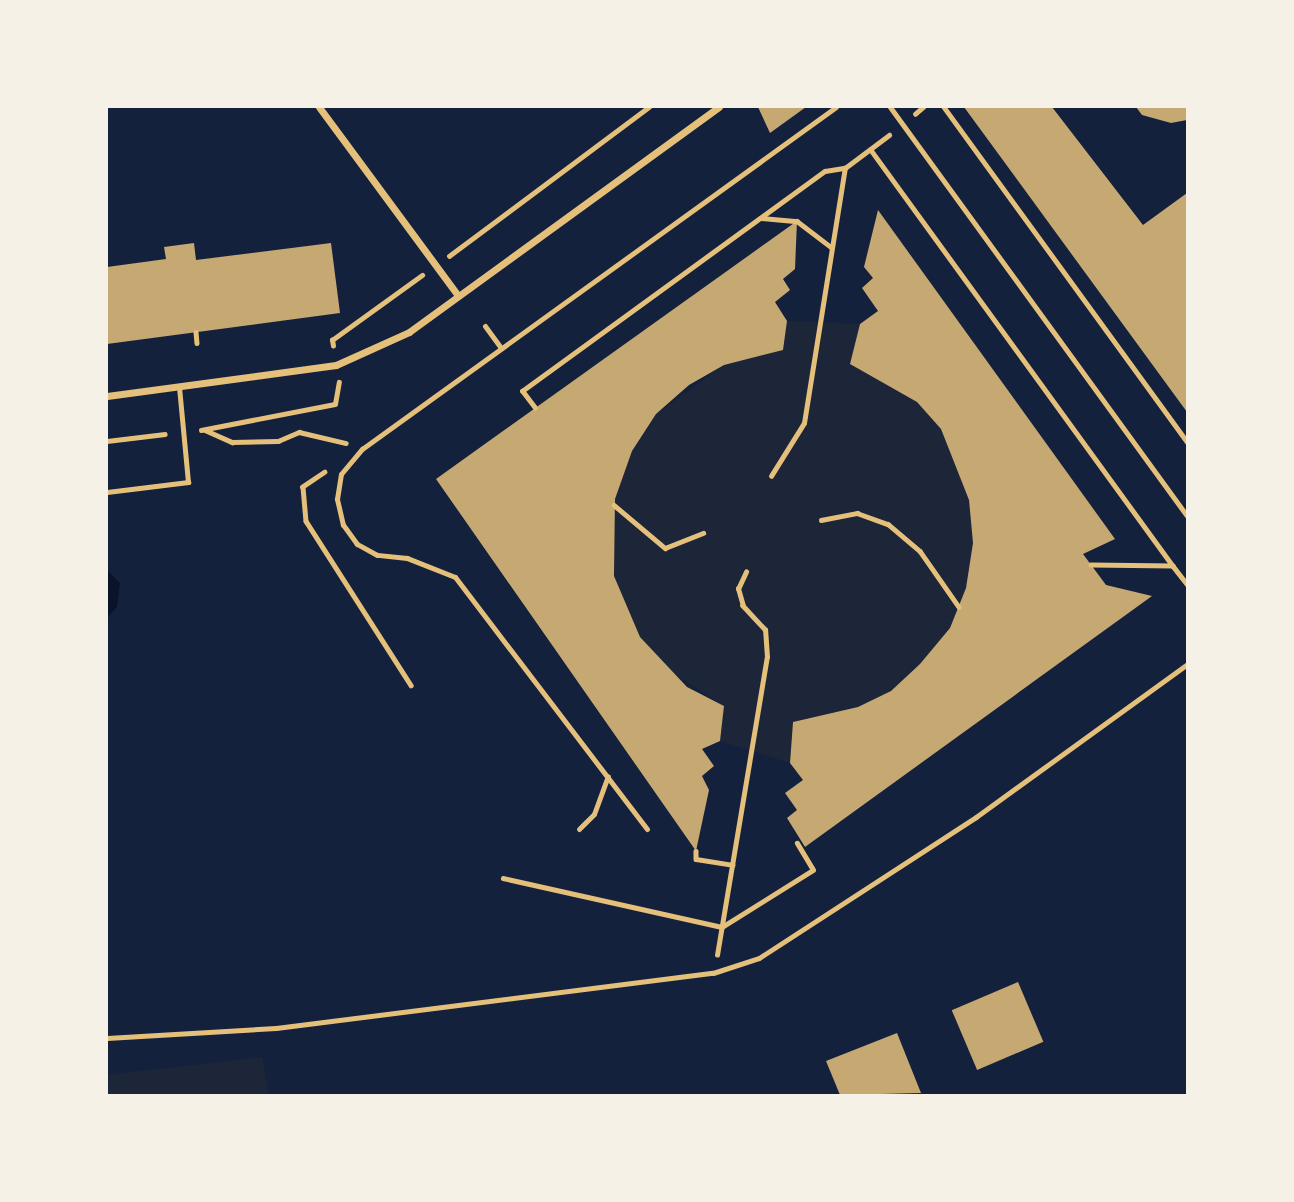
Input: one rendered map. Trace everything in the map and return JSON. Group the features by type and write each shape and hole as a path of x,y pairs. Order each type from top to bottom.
{"street":[{"path":"319,107 457,294"},
{"path":"107,397 337,365 409,332 457,294 719,107"}],"lane":[{"path":"647,830 455,577 407,558 377,555 357,544 343,525 337,499 341,474 357,453 836,107"},
{"path":"890,107 1187,516"},
{"path":"485,326 501,348"},
{"path":"107,492 188,482 179,387"},
{"path":"107,1038 276,1028 713,973 759,958 813,926 1187,664"},
{"path":"579,829 594,814 608,776"}],"path":[{"path":"107,441 204,430 335,404 341,390 332,340 649,107"},
{"path":"944,107 1187,442"},
{"path":"535,408 522,391 825,171 845,168 871,150 1187,584"},
{"path":"771,476 804,423 845,168"},
{"path":"759,218 797,220 831,247"},
{"path":"196,332 197,343"},
{"path":"204,430 232,442 278,441 299,432 340,437 357,453"},
{"path":"341,474 316,473 303,487 306,521 411,685"},
{"path":"614,505 665,548 703,533"},
{"path":"821,520 857,513 888,524 920,551 959,607"},
{"path":"1091,565 1173,566"},
{"path":"713,973 767,657 765,630 743,606 738,589 746,572"},
{"path":"503,878 722,927 813,870 797,842"},
{"path":"696,851 696,859 733,865"}],"shaded area":[{"path":"787,321 860,324 850,364 917,402 941,429 969,500 973,543 966,588 950,628 920,664 891,691 858,707 793,722 790,763 720,741 724,706 661,665 640,637 614,576 615,499 632,451 656,414 724,365 783,350"},
{"path":"107,570 120,583 117,607 107,618"},
{"path":"262,1057 269,1095 107,1095 107,1075"}],"building":[{"path":"758,107 806,107 770,133"},
{"path":"964,107 1052,107 1143,225 1187,193 1187,412"},
{"path":"1136,107 1187,107 1187,120 1171,123 1142,115"},
{"path":"878,210 1115,539 1083,554 1106,585 1152,596 805,847 787,818 797,810 785,793 803,780 790,763 793,722 858,707 891,691 920,664 950,628 966,588 973,543 969,500 941,429 917,402 850,364 860,324 878,311 862,288 873,278 864,267"},
{"path":"797,221 795,269 783,279 790,290 775,302 787,321 783,350 724,365 689,385 656,414 632,451 615,499 614,576 640,637 687,687 724,706 720,741 702,749 714,766 702,776 709,790 696,851 436,479"},
{"path":"194,243 196,260 331,243 340,313 107,344 107,267 166,259 164,247"},
{"path":"1018,982 1043,1042 977,1070 952,1010"},
{"path":"897,1033 921,1093 840,1095 826,1061"}]}
